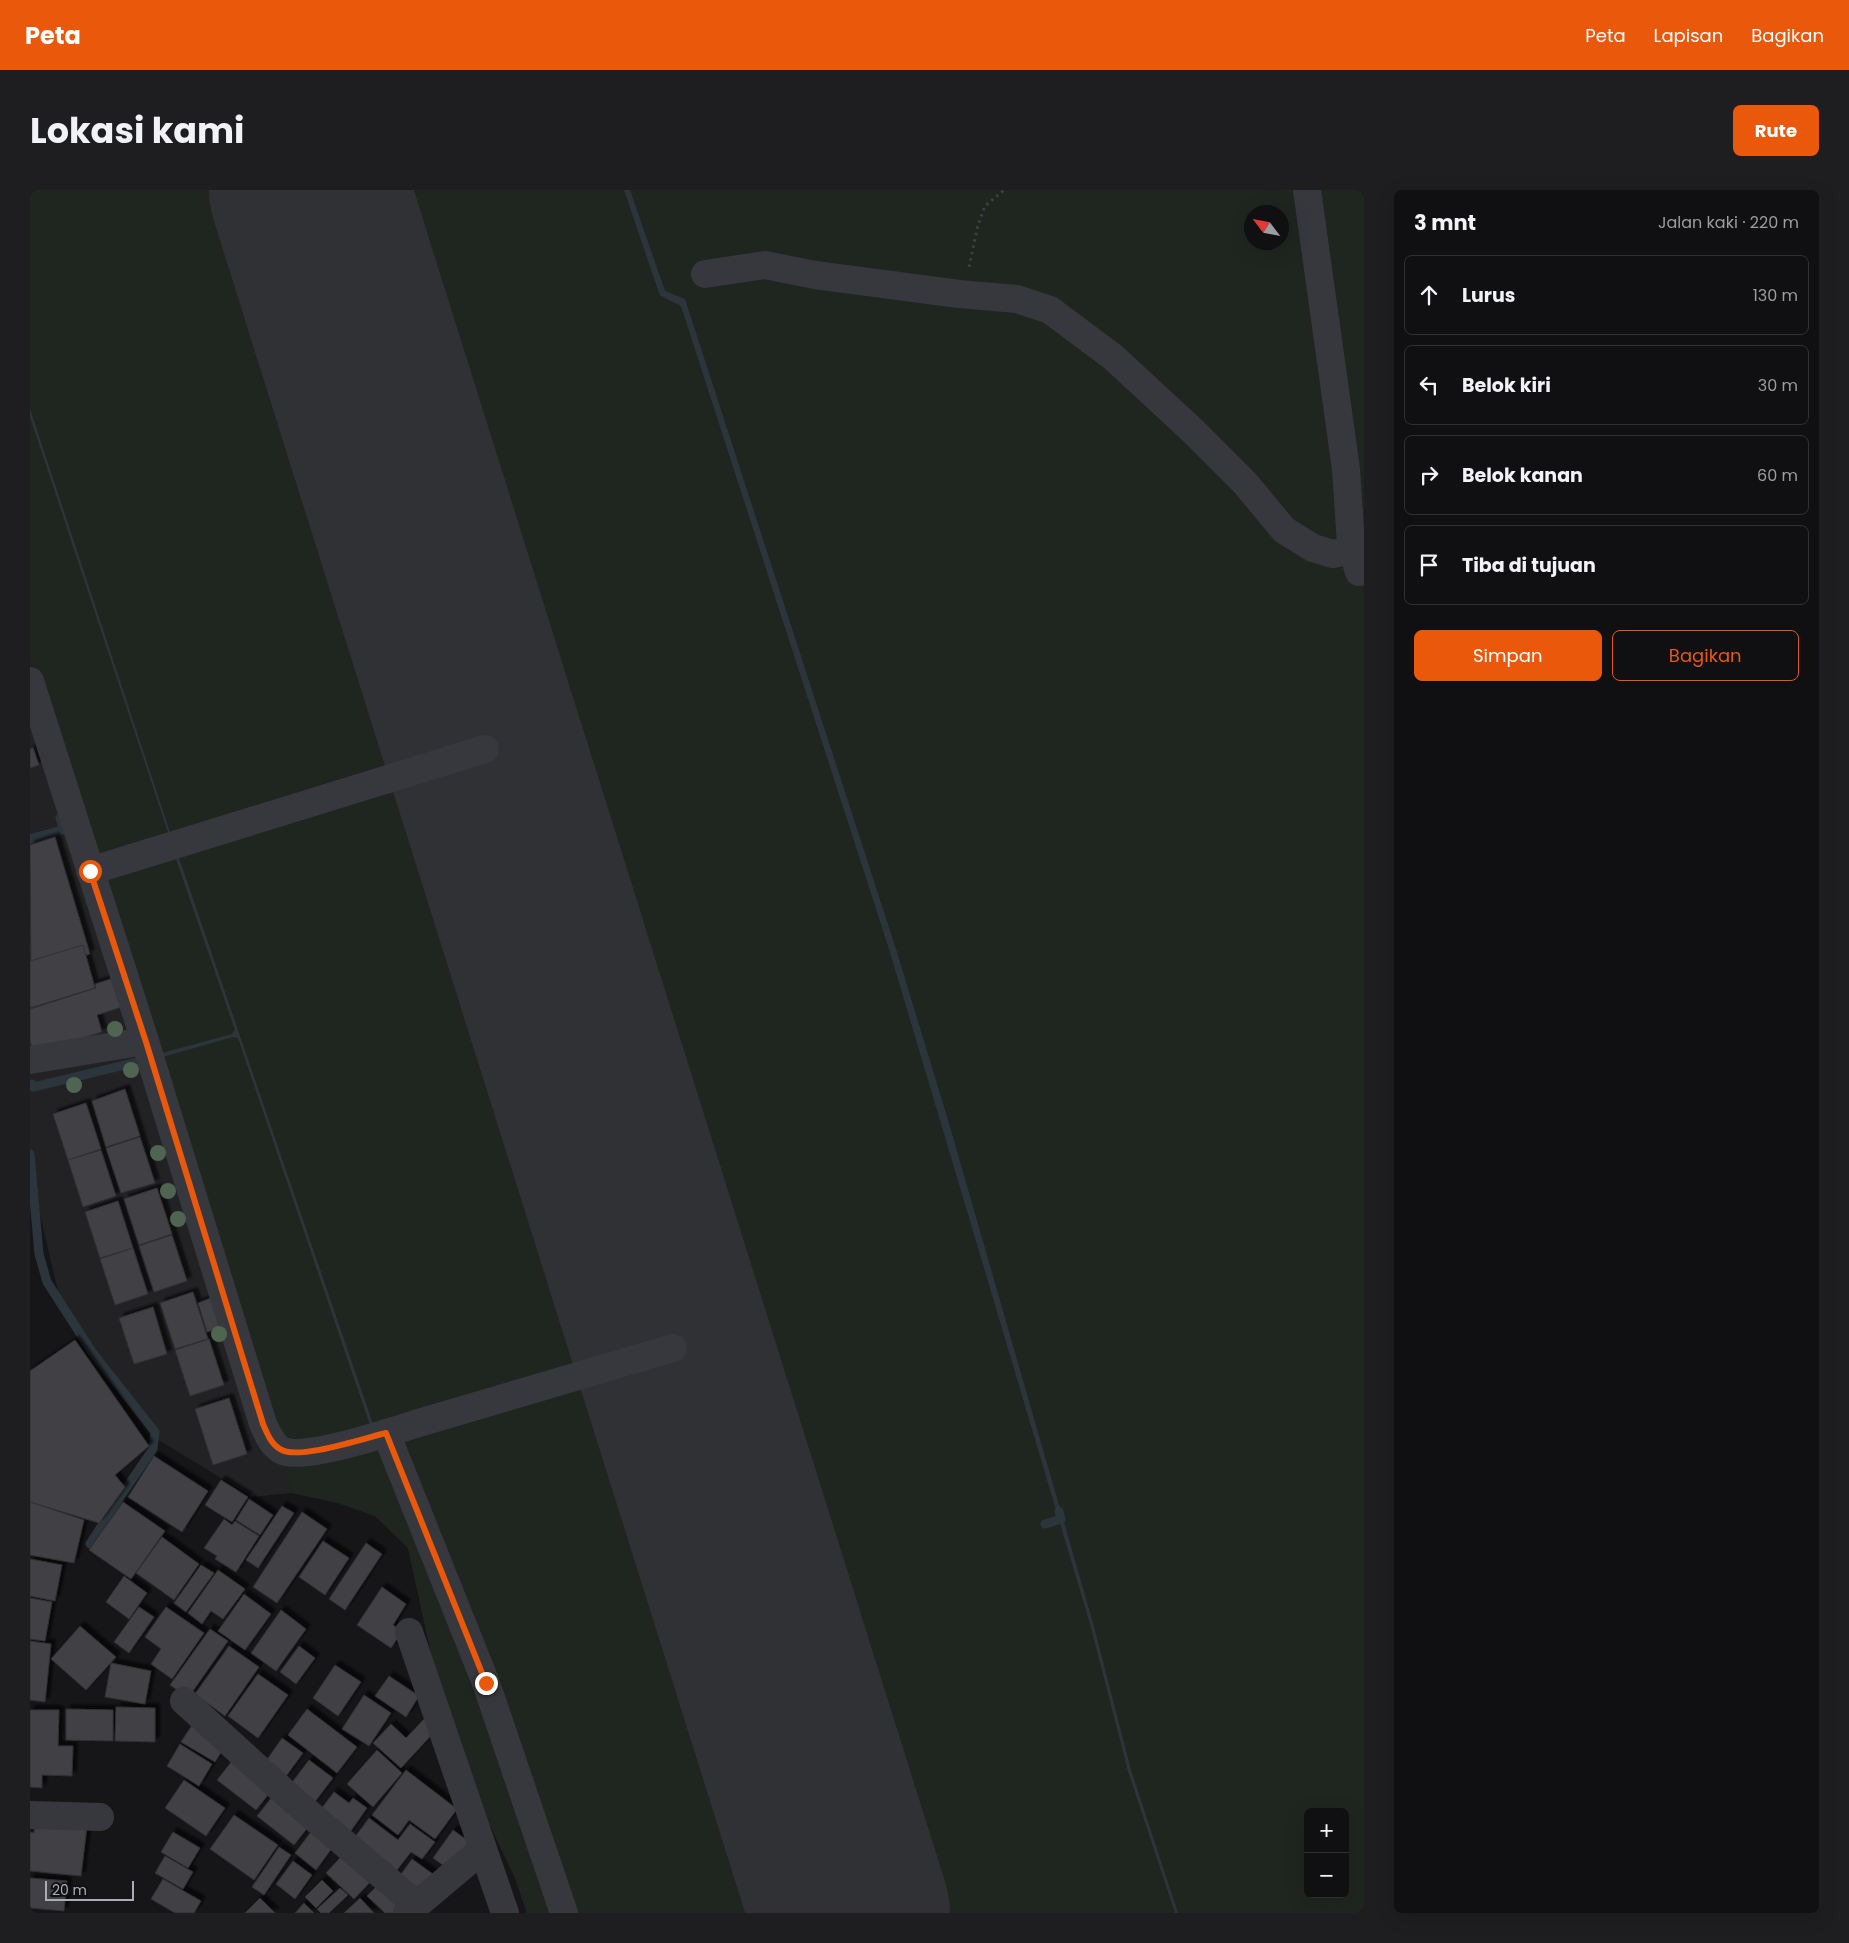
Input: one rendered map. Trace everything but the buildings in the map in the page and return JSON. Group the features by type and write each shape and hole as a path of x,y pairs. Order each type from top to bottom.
{"street":[{"path":"705,274 765,265 815,276 1017,299 1050,310 1113,357 1193,430 1246,483 1284,530 1313,548 1359,561 1307,190"},
{"path":"30,681 146,1042 263,1424 270,1439 280,1450 299,1453 319,1450 386,1433 673,1348"},
{"path":"90,871 485,749"},
{"path":"30,1060 146,1042"},
{"path":"386,1433 486,1683 564,1913"},
{"path":"410,1632 505,1913"},
{"path":"184,1701 412,1909 483,1849"},
{"path":"30,1815 100,1817"}],"path":[{"path":"960,294 973,252 978,225 985,206 1004,190"}],"shaded area":[{"path":"30,190 660,190 1193,1913 527,1913 434,1667 408,1548 375,1516 338,1503 292,1493 252,1497 157,1439 64,1316 30,1173"},
{"path":"30,190 239,190 414,747 408,757 102,853 90,847 30,655"},
{"path":"381,190 1364,190 1364,1913 921,1913"},
{"path":"624,190 630,190 665,291 685,299 896,949 948,1120 1093,1623 1131,1770 1178,1913 1175,1913 1128,1771 1090,1624 889,949 681,306 661,296 659,293"},
{"path":"30,409 170,832 168,832 30,417"},
{"path":"416,784 426,789 780,1913 527,1913 515,1878 459,1761 434,1667 408,1548 375,1516 338,1503 292,1493 102,886 108,880"},
{"path":"179,858 375,1430 372,1431 238,1038 233,1037 163,1057 162,1053 232,1034 235,1030 176,859"}],"waterway":[{"path":"30,839 62,830 60,818"},
{"path":"32,1084 33,1087 141,1061"},
{"path":"30,1154 39,1254 47,1282 92,1352 155,1432 153,1449 90,1544"},
{"path":"1045,1524 1061,1519 1059,1511"}],"runway":[{"path":"309,190 850,1913"}],"route":[{"path":"90,871 146,1042 263,1424 270,1439 280,1450 299,1453 319,1450 386,1433 486,1683"}]}
